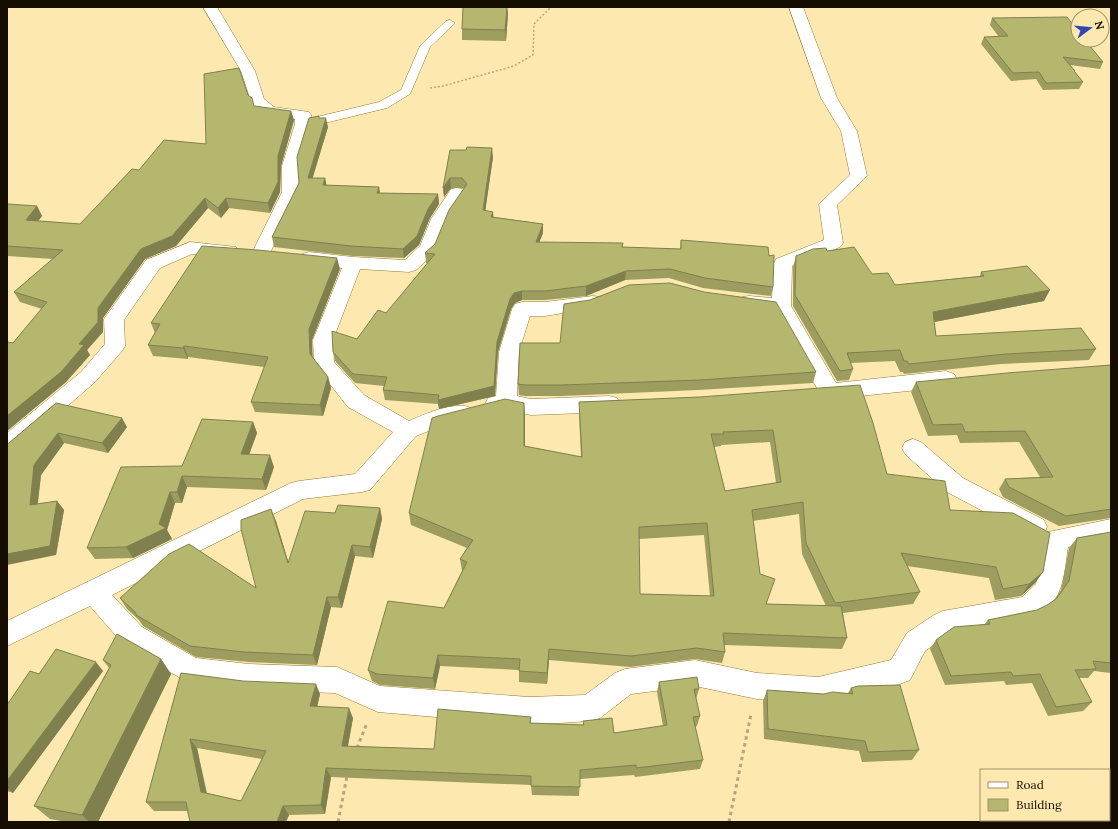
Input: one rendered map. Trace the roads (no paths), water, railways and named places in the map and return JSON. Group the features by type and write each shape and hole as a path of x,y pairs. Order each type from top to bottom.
{"street":[{"path":"210,7 248,71 257,101 270,112 303,115 303,124 290,166 291,192 277,254"},
{"path":"796,7 829,98 848,131 859,176 828,204 834,243 783,263 781,306 830,391"},
{"path":"7,446 88,376 114,346 114,319 153,264 190,248 277,254 353,263 409,266 428,248 440,219 457,193"},
{"path":"353,263 323,340 324,364 356,401 408,430"},
{"path":"506,402 509,352 522,309 545,309 590,303 611,294"},
{"path":"734,300 781,306"},
{"path":"807,392 970,377"},
{"path":"7,634 299,490 362,483 408,430 434,420 506,402 531,407 627,403"},
{"path":"913,448 956,485 1057,539 1111,529"},
{"path":"93,592 133,636 192,670 249,677 337,680 378,699 528,710 590,708 625,682 695,673 757,686 818,690 900,671 916,642 943,623 1029,607 1048,590 1057,539"}],"lane":[{"path":"303,124 383,104 406,92 425,46 450,22"}]}
